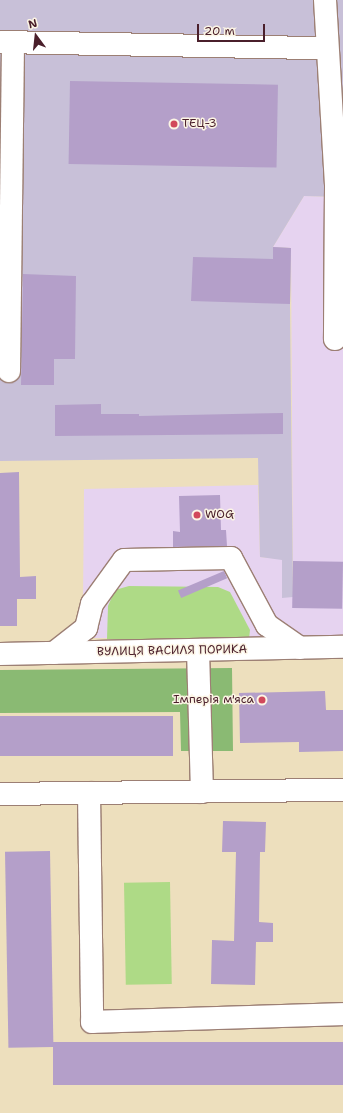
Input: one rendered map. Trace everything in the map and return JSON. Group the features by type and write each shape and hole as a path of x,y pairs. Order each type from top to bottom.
{"street":[{"path":"325,0 327,48 340,187 335,339"},
{"path":"9,371 7,42 327,48"},
{"path":"54,653 86,628 92,604 124,560 231,558 267,625 300,648"},
{"name":"ВУЛИЦЯ ВАСИЛЯ ПОРИКА","path":"0,654 343,647"},
{"path":"198,650 202,792"},
{"path":"0,794 343,790"},
{"path":"89,793 92,1022 343,1014"}],"shaded area":[{"path":"0,0 343,0 343,197 304,196 273,247 291,248 290,304 293,597 282,598 282,560 260,557 258,458 0,461"},
{"path":"304,196 343,197 343,636 249,639 93,638 83,602 84,489 258,485 260,557 282,559 282,597 293,597 291,248 273,247"}],"green space":[{"path":"129,586 218,587 230,592 250,630 249,639 107,639 108,606 115,590"},
{"path":"232,668 233,751 181,751 180,712 0,713 0,670"},
{"path":"170,882 172,984 126,985 124,883"}],"building":[{"name":"ТЕЦ-3","path":"70,81 278,85 277,168 69,164"},
{"path":"273,247 291,248 290,304 191,301 193,257 273,259"},
{"path":"23,274 76,276 75,359 54,359 54,385 21,385"},
{"path":"101,404 101,414 139,414 139,416 283,413 283,434 55,436 55,405"},
{"path":"19,472 20,577 36,576 36,599 17,599 17,626 0,626 0,473"},
{"path":"220,495 221,530 226,530 227,546 173,547 173,531 180,532 179,496"},
{"path":"293,561 343,562 342,609 292,608"},
{"path":"224,571 227,578 181,598 178,591"},
{"path":"325,691 326,710 343,710 343,751 299,752 299,742 240,743 239,693"},
{"path":"0,716 173,716 173,756 0,756"},
{"path":"223,821 266,822 265,852 260,852 259,922 273,923 273,942 256,942 255,985 211,984 212,940 234,941 236,852 222,852"},
{"path":"50,851 53,1047 8,1048 5,852"},
{"path":"53,1042 343,1042 343,1085 53,1085"}],"place":[{"name":"ТЕЦ-3","path":"174,124"},
{"name":"WOG","path":"197,515"},
{"name":"Імперія м'яса","path":"262,700"}]}
